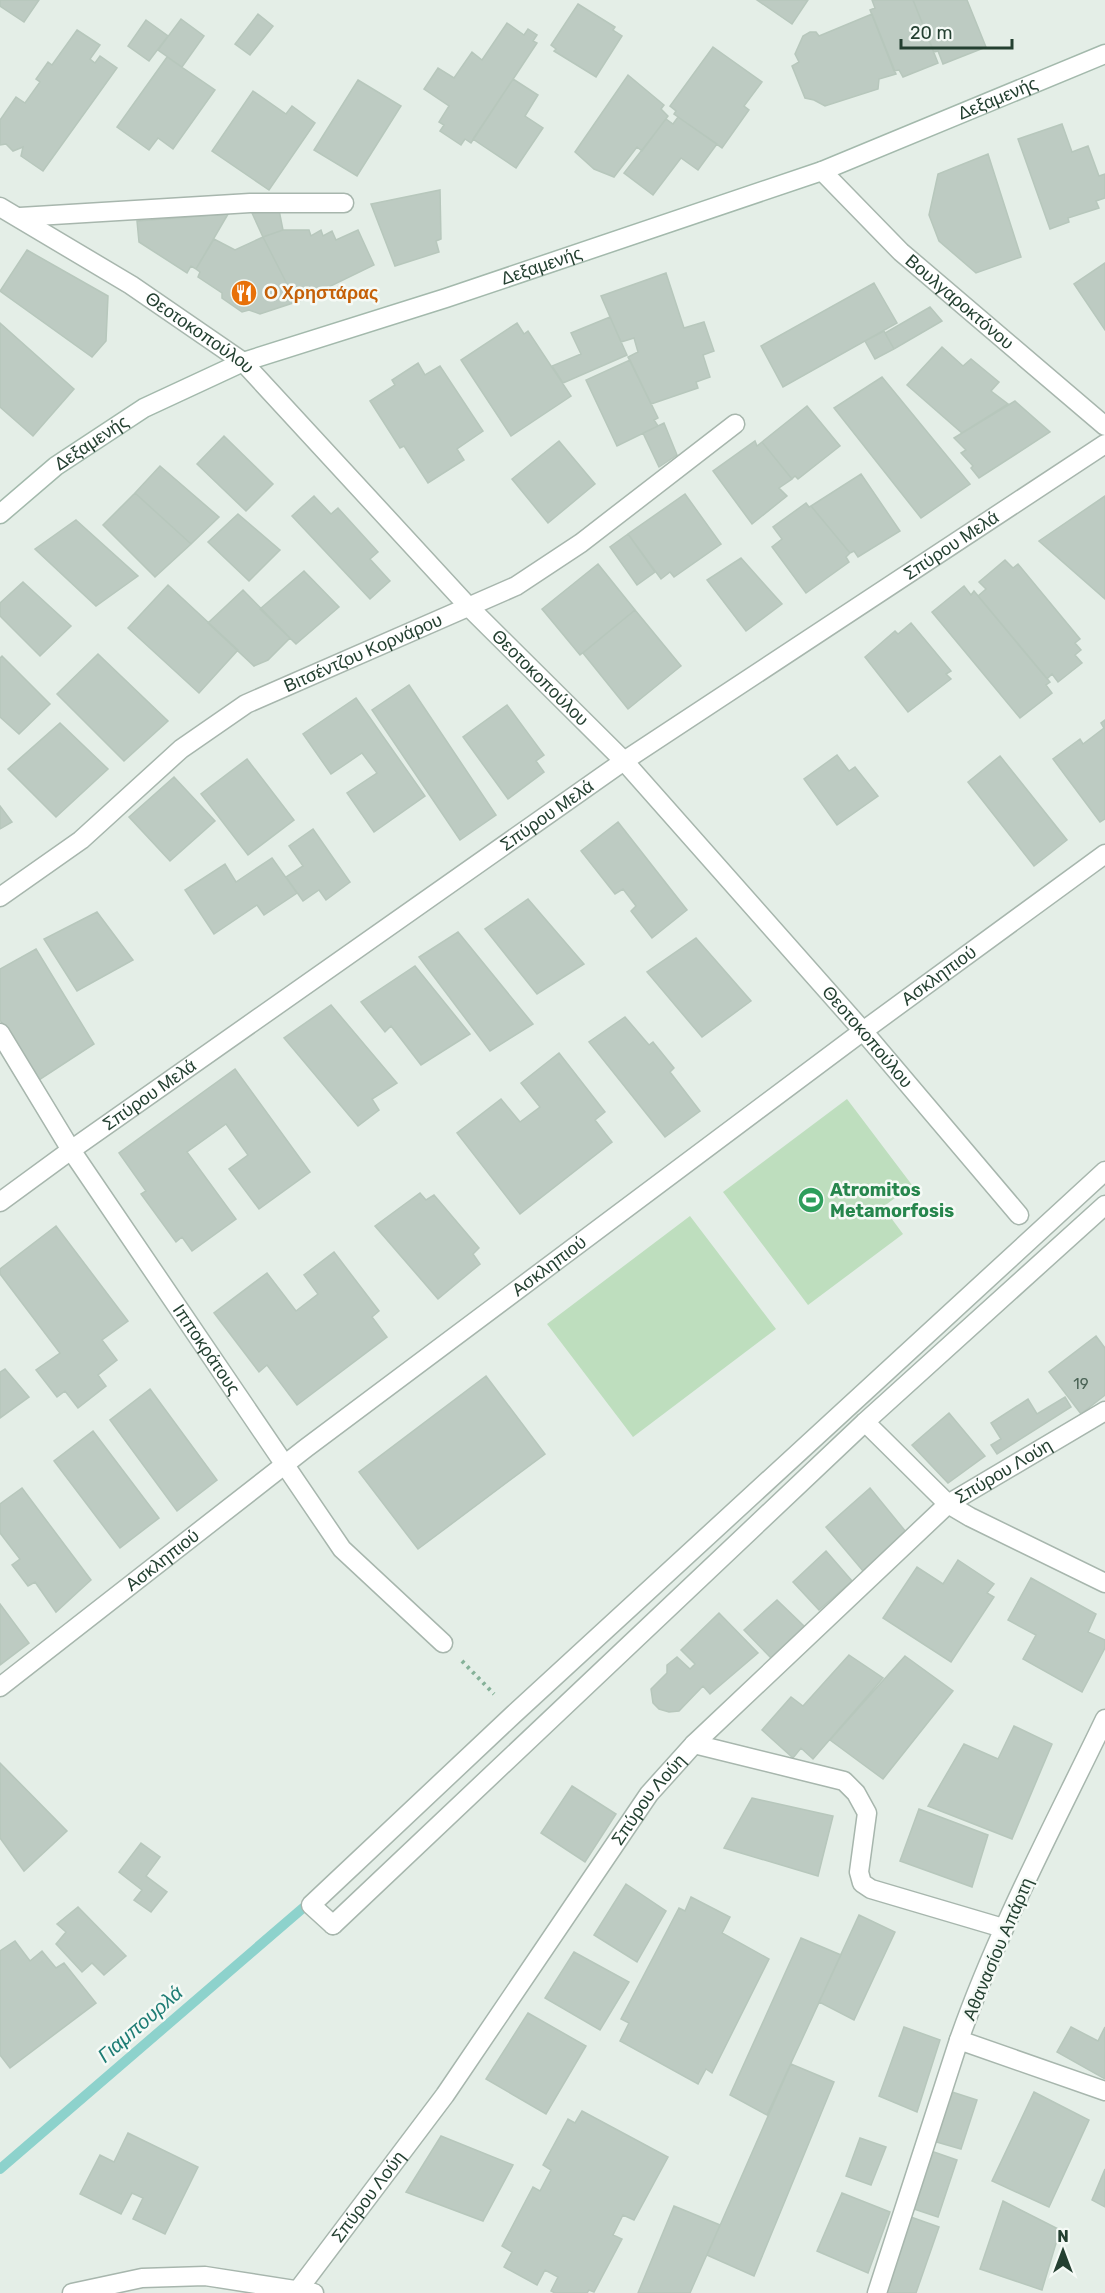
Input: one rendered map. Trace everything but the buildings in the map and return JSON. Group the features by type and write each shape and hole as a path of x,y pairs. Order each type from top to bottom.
{"street":[{"name":"Δεξαμενής","path":"0,514 56,466 144,408 243,362 446,298 822,171 1105,54"},
{"name":"Βουλγαροκτόνου","path":"822,171 901,252 1105,426"},
{"path":"20,217 250,203 344,203"},
{"name":"Θεοτοκοπούλου","path":"0,207 131,285 243,362 468,606 624,761 863,1031 1018,1215"},
{"name":"Βιτσέντζου Κορνάρου","path":"0,897 81,840 181,749 246,704 516,586 581,543 735,424"},
{"name":"Σπύρου Μελά","path":"0,1202 624,761 1105,444"},
{"name":"Ασκληπιού","path":"0,1687 285,1464 863,1031 1105,854"},
{"name":"Ιπποκράτους","path":"0,1033 71,1150 342,1550 443,1643"},
{"path":"1105,1171 514,1714 310,1905 333,1925 865,1422 1105,1204"},
{"name":"Σπύρου Λούη","path":"306,2291 445,2095 649,1794 694,1744 948,1504 1105,1411"},
{"path":"865,1422 948,1504 1105,1583"},
{"name":"Αθανασίου Απάρτη","path":"1105,1719 1004,1928 975,1995 959,2040 1105,2091"},
{"path":"694,1744 844,1781 856,1793 867,1813 859,1872 862,1883 871,1889 1004,1928"},
{"path":"877,2293 959,2040"},
{"path":"72,2293 142,2278 205,2276 306,2291"}],"path":[{"path":"443,1643 514,1714"}],"green space":[{"name":"Atromitos Metamorfosis","path":"847,1099 912,1185 883,1207 903,1234 808,1305 723,1192"},
{"path":"690,1216 776,1329 633,1437 547,1324"}],"waterway":[{"name":"Γιαμπουρλά","path":"0,2169 303,1908"}],"place":[{"name":"Ο Χρηστάρας","path":"244,293"},
{"name":"Atromitos Metamorfosis","path":"811,1200"}]}
